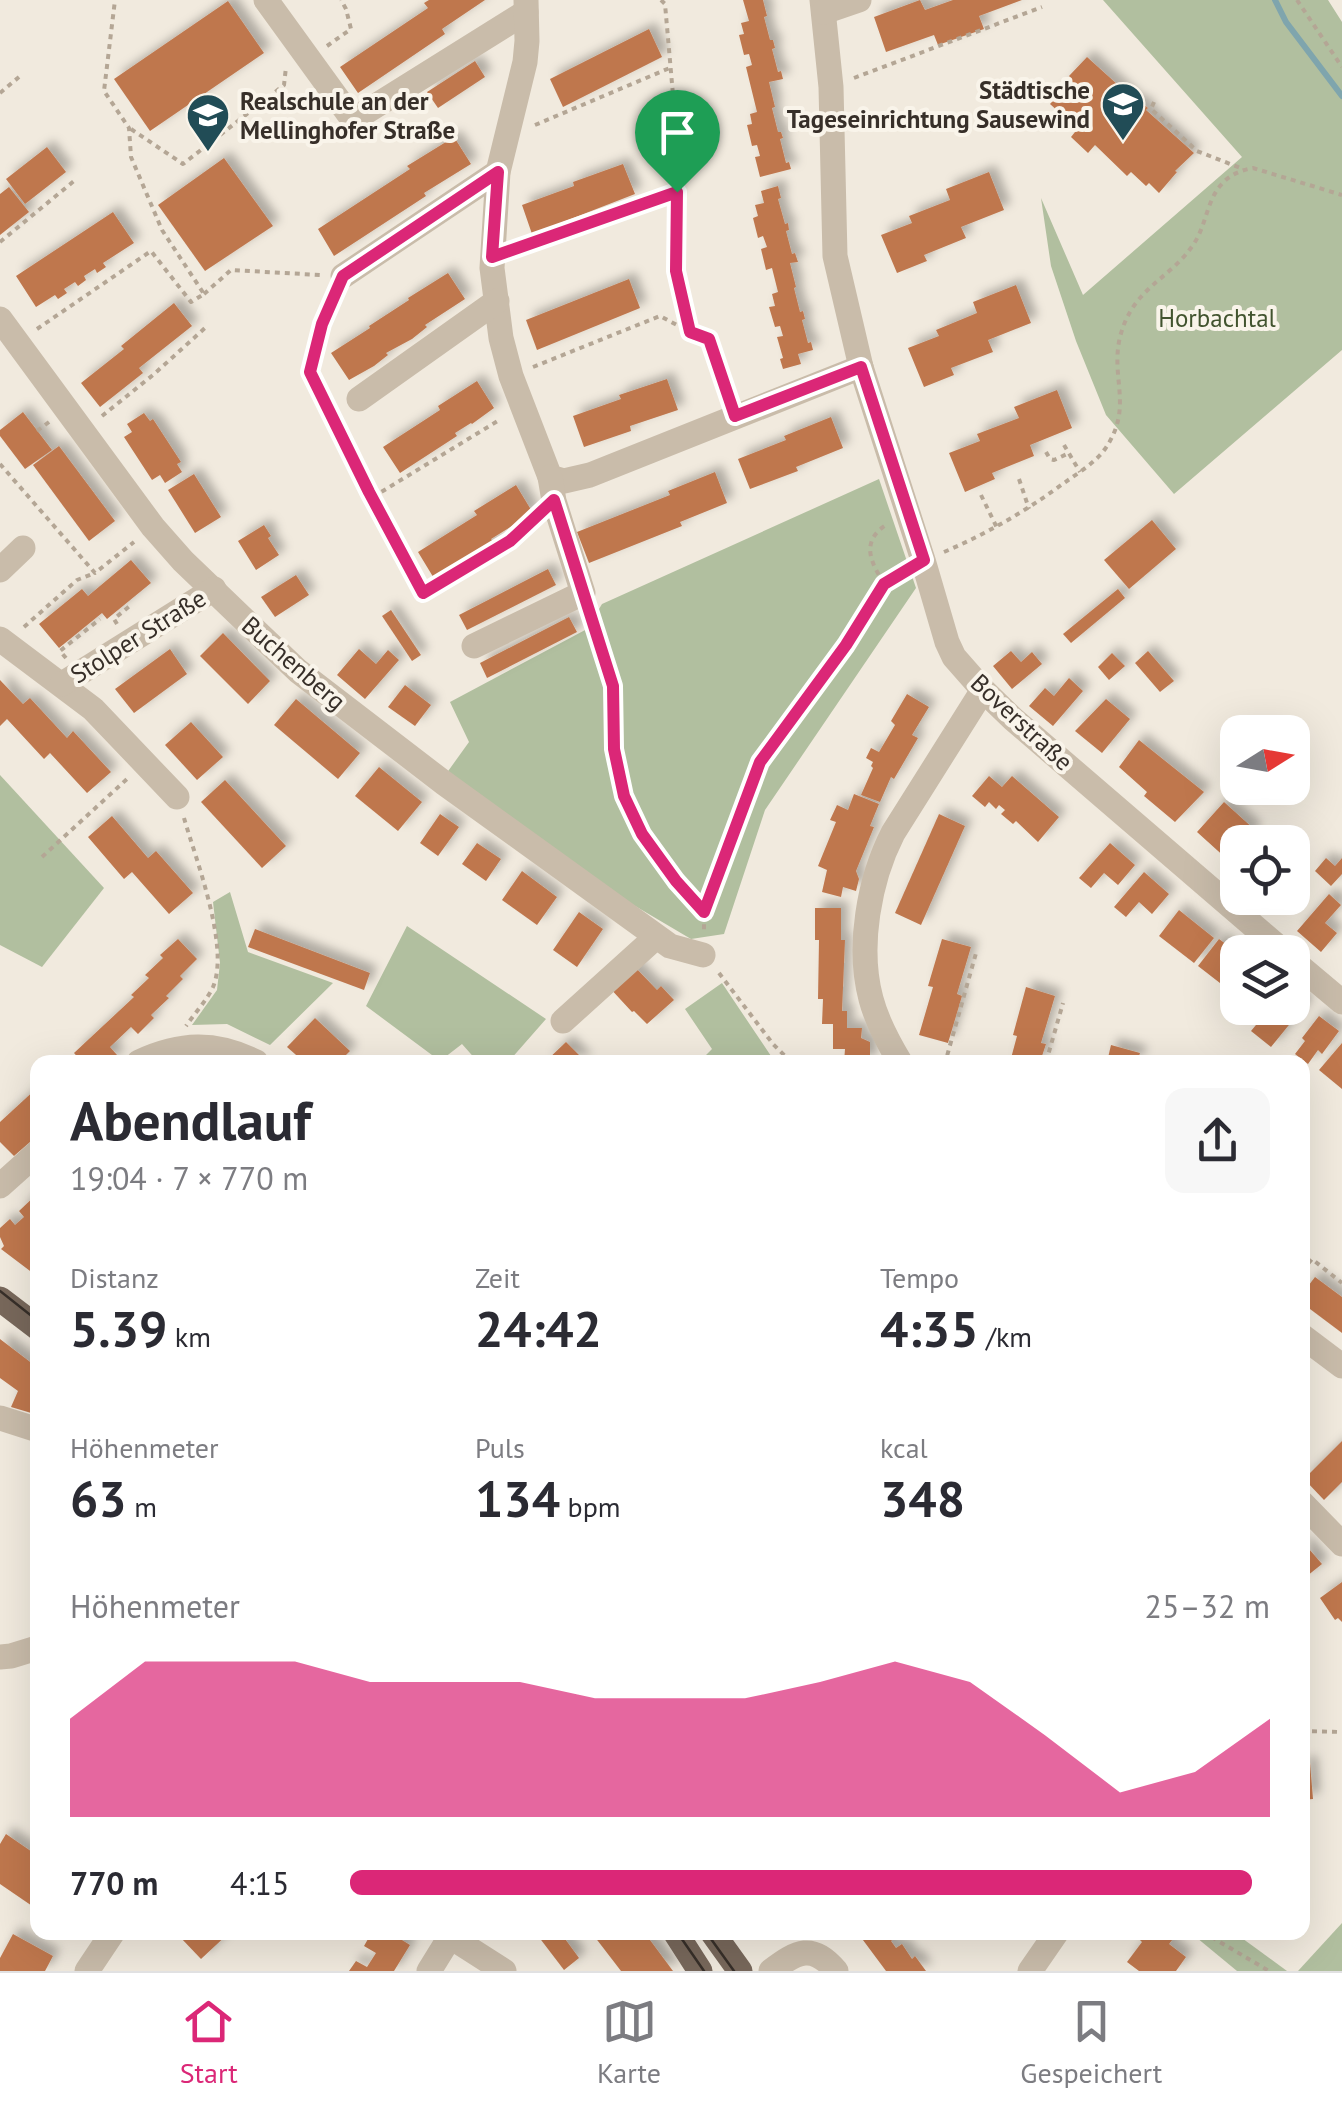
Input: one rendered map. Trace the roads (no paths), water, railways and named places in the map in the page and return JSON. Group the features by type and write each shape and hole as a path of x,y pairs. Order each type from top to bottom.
{"main road":[{"path":"0,1299 30,1322"},
{"path":"680,1940 700,1971"},
{"path":"718,1940 740,1971"}],"street":[{"path":"266,0 352,120 526,6 528,41 498,172 492,257 501,338 583,593 474,646"},
{"path":"823,6 859,0"},
{"name":"Boverstraße","path":"823,6 831,87 835,256 861,367 924,560 946,642 983,690 1013,719 1264,935"},
{"path":"343,276 498,172"},
{"path":"358,399 497,301"},
{"name":"Buchenberg","path":"0,319 153,527 298,671 656,937 670,946 703,954"},
{"path":"552,489 564,481 590,475 861,367"},
{"path":"0,570 23,548"},
{"name":"Stolper Straße","path":"59,681 214,589"},
{"name":"Stolper Straße","path":"3,641 93,709 177,797"},
{"path":"896,1055 884,1036 867,980 872,886 893,833 983,690"},
{"path":"563,1020 656,937"},
{"path":"1310,975 1342,1002"},
{"path":"156,1055 169,1050 208,1047 239,1055"},
{"path":"0,1186 30,1159"},
{"path":"1310,1342 1342,1366"},
{"path":"0,1418 30,1427"},
{"path":"1310,1511 1342,1544"},
{"path":"0,1656 30,1650"},
{"path":"88,1971 106,1940"},
{"path":"429,1971 444,1940"},
{"path":"454,1940 504,1971"},
{"path":"1030,1971 1051,1940"},
{"path":"771,1971 796,1955 807,1942 836,1971"}],"waterway":[{"path":"1275,0 1286,22 1342,96"}],"tram line":[{"path":"0,1291 30,1315"},
{"path":"683,1940 704,1971"},
{"path":"712,1940 734,1971"}],"place":[{"name":"Städtische Tageseinrichtung Sausewind","path":"1123,142"},
{"name":"Realschule an der Mellinghofer Straße","path":"208,153"}],"park label":[{"name":"Horbachtal","path":"1217,318"}]}
